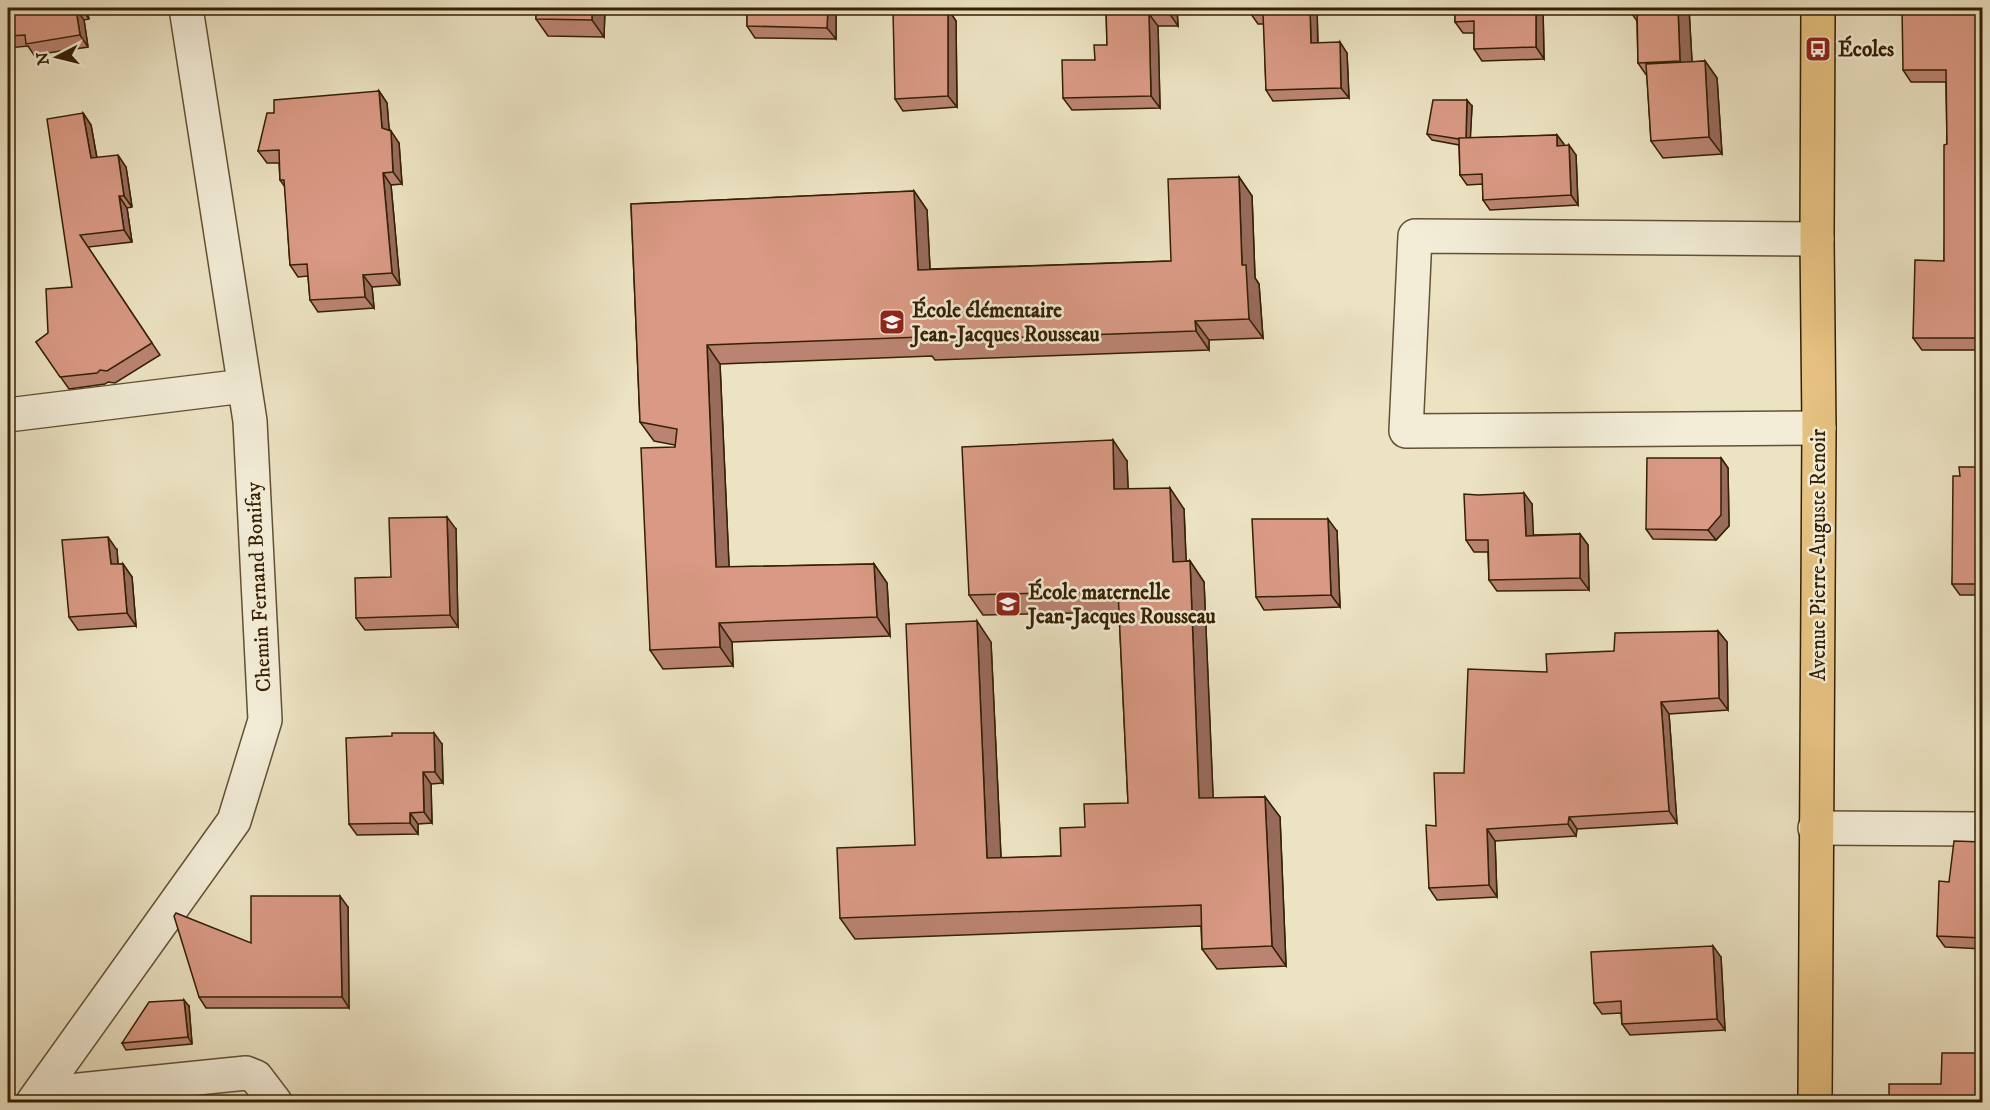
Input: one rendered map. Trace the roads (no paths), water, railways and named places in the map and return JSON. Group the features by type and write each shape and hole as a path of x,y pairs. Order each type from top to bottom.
{"main road":[{"name":"Avenue Pierre-Auguste Renoir","path":"1815,1102 1819,428 1818,8"}],"street":[{"name":"Chemin Fernand Bonifay","path":"37,1098 234,821 265,720 250,421 186,8"},
{"path":"1817,238 1414,236 1406,431 1819,428"},
{"path":"8,415 244,386"},
{"path":"1815,828 1983,829"},
{"path":"37,1098 246,1073 255,1077 275,1102"}],"place":[{"name":"Écoles","path":"1818,49"},
{"name":"École élémentaire Jean-Jacques Rousseau","path":"892,322"},
{"name":"École maternelle Jean-Jacques Rousseau","path":"1008,604"}]}
